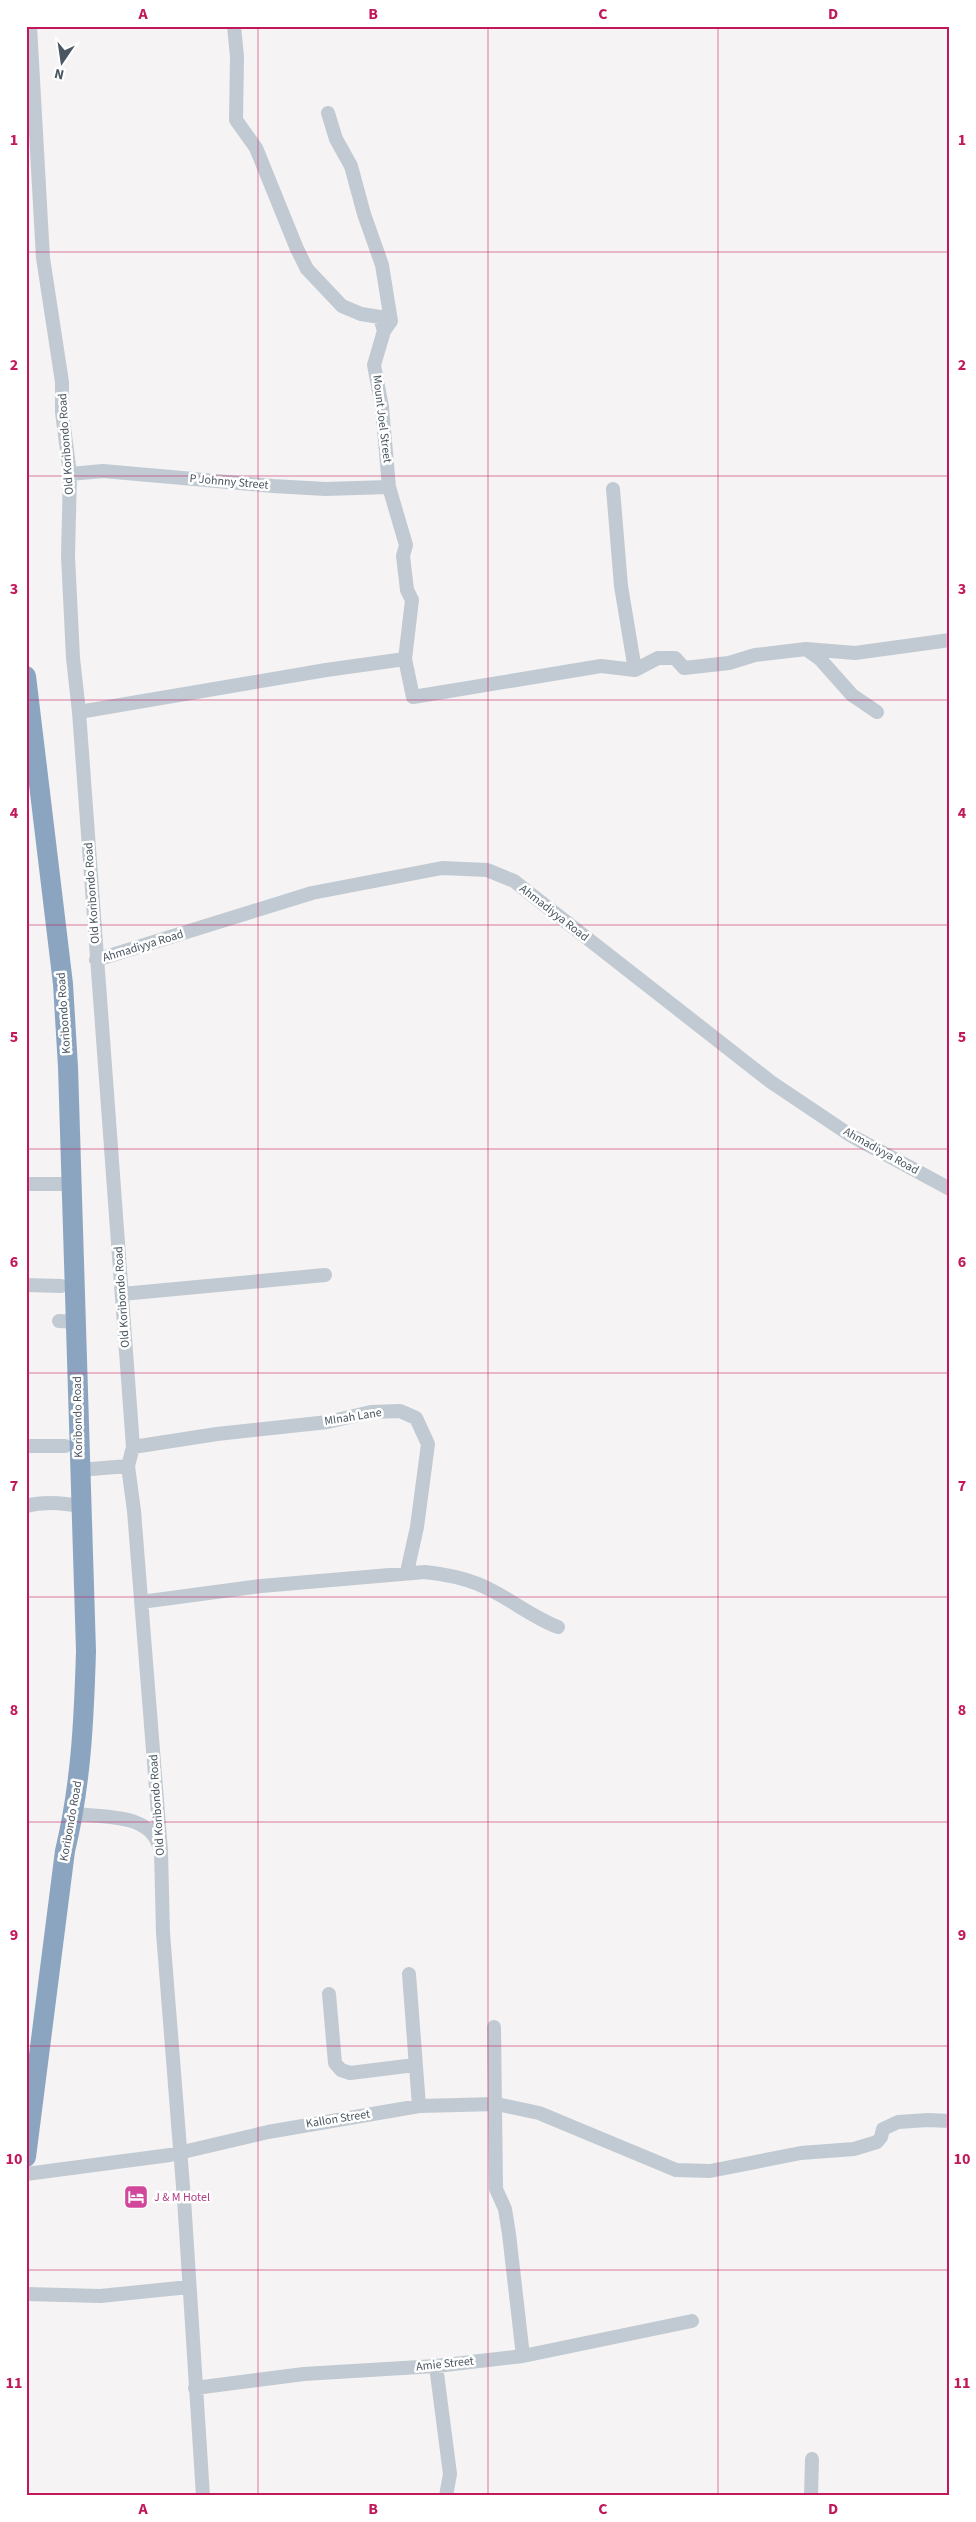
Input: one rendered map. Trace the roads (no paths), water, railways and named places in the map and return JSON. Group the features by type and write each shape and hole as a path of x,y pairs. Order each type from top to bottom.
{"highway":[{"name":"Koribondo Road","path":"26,676 63,984 74,1184 68,1322 83,1507 86,1651 83,1735 74,1814 65,1851 26,2157"}],"street":[{"name":"Old Koribondo Road","path":"30,26 42,250 51,320 62,382 62,412 70,474 68,556 73,658 79,712 133,1447 128,1466 134,1511 161,1851 163,1943 180,2148 203,2496"},
{"path":"234,26 237,57 236,120 256,148 297,249 307,269 342,306 361,314 380,317 384,332"},
{"name":"Mount Joel Street","path":"328,113 336,140 351,166 364,214 382,265 391,321 384,332 374,365 386,443 389,487 406,545 403,556 407,590 412,600 405,659 413,697 600,666 635,670"},
{"name":"P Johnny Street","path":"70,474 103,471 325,488 389,487"},
{"path":"613,489 621,586 635,670 658,658 675,658 684,668 729,663 755,655 806,649 855,653 950,640"},
{"path":"806,649 820,659 852,695 877,712"},
{"path":"79,712 326,670 405,659"},
{"name":"Ahmadiyya Road","path":"96,960 312,893 442,868 487,870 514,881 771,1082 850,1134 950,1189"},
{"path":"26,1184 74,1184"},
{"path":"122,1294 325,1275"},
{"path":"26,1285 61,1286"},
{"name":"MInah Lane","path":"133,1447 217,1434 328,1422 371,1412 400,1411 416,1418 428,1444 416,1527 407,1572"},
{"path":"26,1446 64,1446"},
{"path":"79,1470 128,1466"},
{"path":"26,1506 68,1503 83,1507"},
{"path":"141,1602 261,1586 407,1572 446,1574 479,1584 539,1620 558,1627"},
{"path":"74,1814 128,1820 145,1825 157,1838 161,1851"},
{"path":"409,1974 414,2066 419,2106"},
{"path":"329,1994 335,2063 341,2070 350,2073 414,2066"},
{"path":"494,2027 497,2104 494,2161 496,2189 505,2209 524,2356"},
{"name":"Kallon Street","path":"26,2174 170,2155 180,2148 419,2106 497,2104 539,2113 676,2170 710,2171 801,2153 854,2149 877,2142 882,2137 883,2129 898,2122 928,2120 950,2122"},
{"path":"26,2294 100,2296 189,2287"},
{"name":"Amie Street","path":"195,2388 304,2374 436,2366 524,2356 692,2321"},
{"path":"436,2366 450,2474 446,2496"},
{"path":"811,2496 812,2460"}],"place":[{"name":"J & M Hotel","path":"136,2197"}]}
